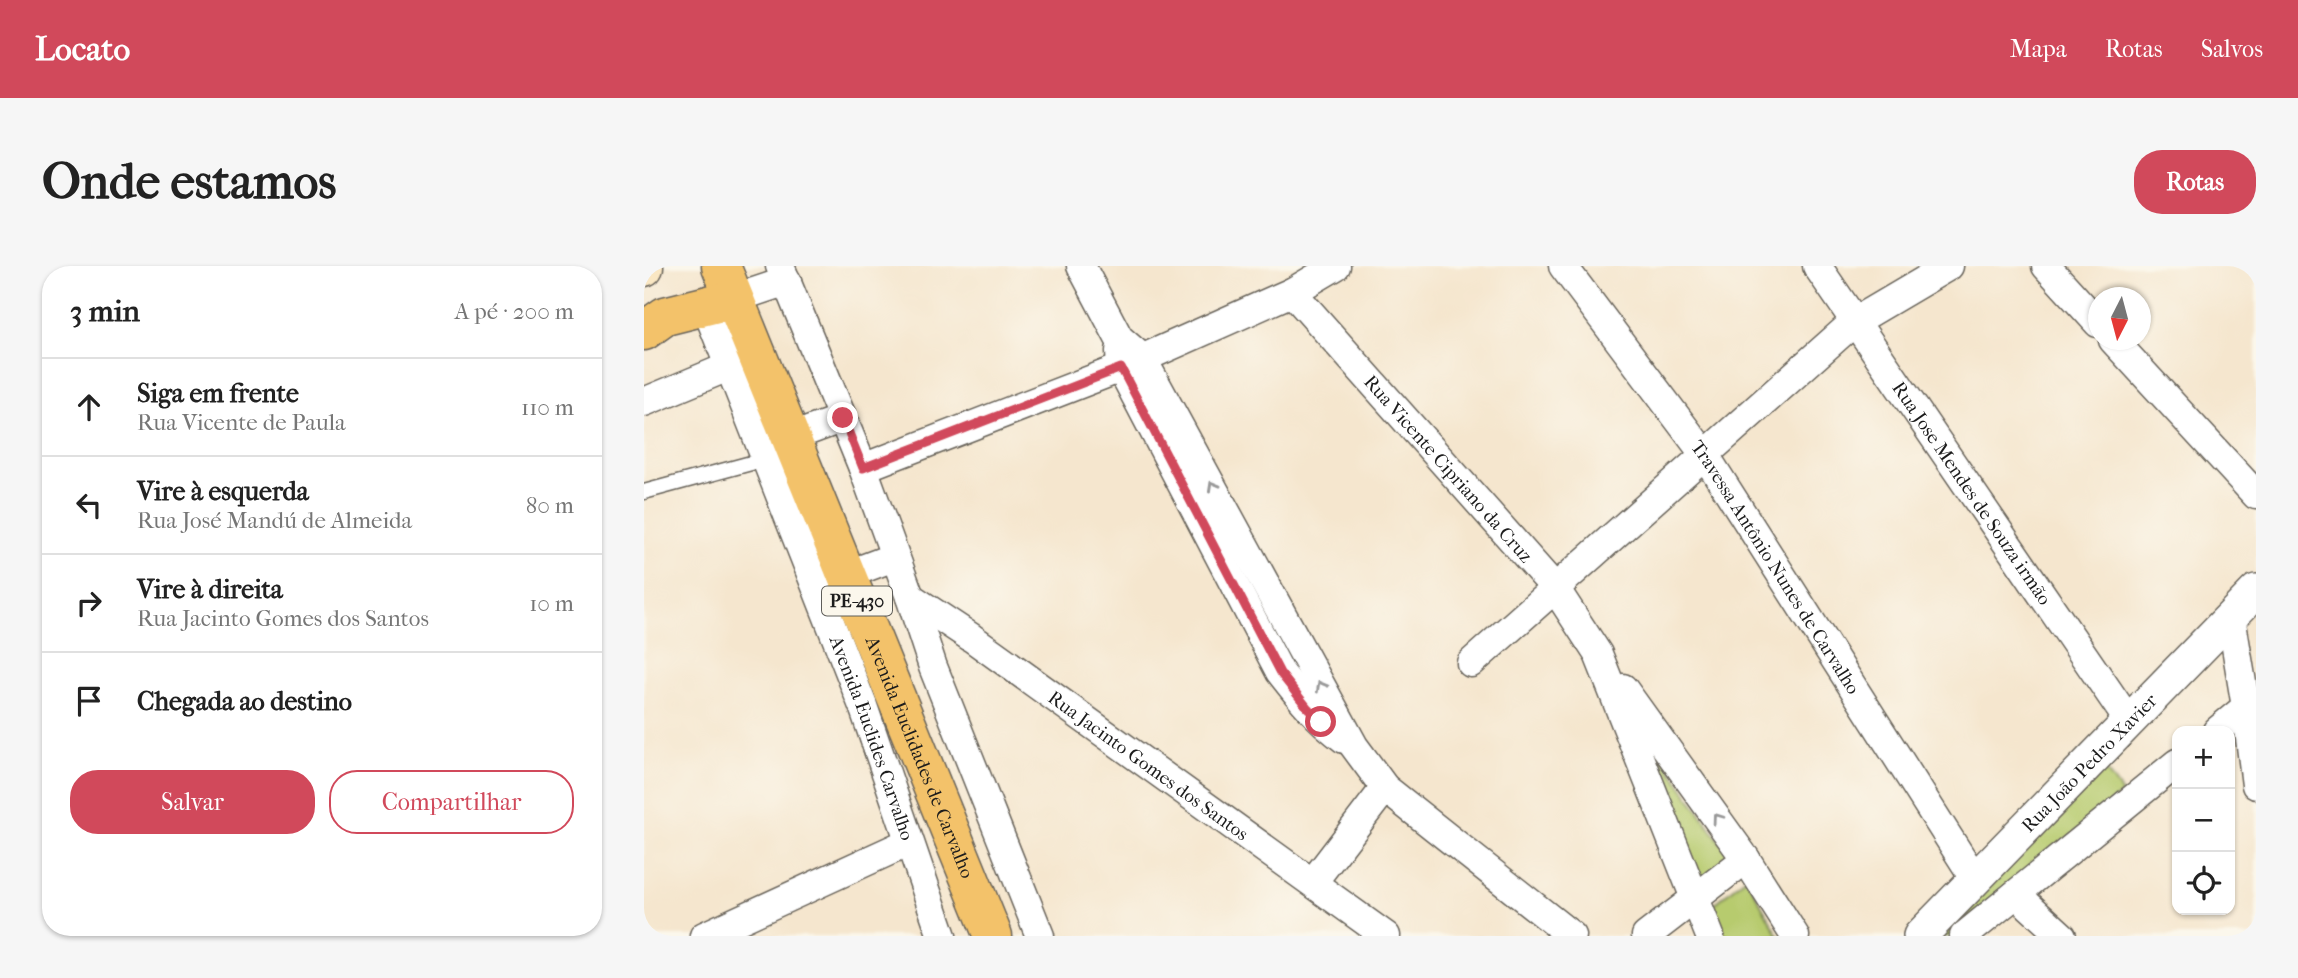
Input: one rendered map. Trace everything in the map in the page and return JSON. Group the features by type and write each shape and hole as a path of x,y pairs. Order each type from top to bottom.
{"highway":[{"path":"644,331 665,316 720,291"},
{"name":"Avenida Euclidades de Carvalho","path":"720,291 779,448 846,575 878,700 993,936"}],"street":[{"path":"1081,266 1132,363 1354,746 1385,788 1572,936"},
{"name":"Travessa Antônio Nunes de Carvalho","path":"1563,266 1705,455 1975,880"},
{"name":"Rua Jose Mendes de Souza irmão","path":"1816,266 2128,720"},
{"path":"1471,663 1854,322 1949,266"},
{"path":"2046,266 2088,312"},
{"path":"863,468 1132,363 1292,292 1333,267"},
{"path":"720,291 783,274 863,468 933,667 1040,936"},
{"name":"Avenida Euclides Carvalho","path":"720,291 728,367 779,448 878,700 909,842 942,936"},
{"name":"Rua Vicente Cipriano da Cruz","path":"1292,292 1555,588 1598,654 1746,859 1794,936"},
{"path":"2122,350 2256,495"},
{"path":"644,402 728,367"},
{"path":"779,448 843,418"},
{"path":"846,575 894,556"},
{"name":"Rua João Pedro Xavier","path":"1920,936 2256,591"},
{"name":"Rua Jacinto Gomes dos Santos","path":"910,597 972,638 1386,936"},
{"path":"2231,617 2256,785"},
{"name":"Rua Vicente Cipriano da Cruz","path":"1598,654 1710,936"},
{"path":"2223,726 2246,707"},
{"path":"1965,936 2172,767"},
{"path":"1313,882 1385,788"},
{"path":"704,936 909,842"},
{"path":"1646,936 1746,859"},
{"path":"2016,894 2062,936"}],"lane":[{"path":"644,492 779,448"}],"green space":[{"path":"1627,706 1732,859 1699,883"},
{"path":"2102,765 2122,793 1953,936 1930,936"},
{"path":"1746,877 1779,936 1722,936 1710,908"}],"route":[{"path":"843,418 863,468 1121,368 1280,673 1321,722"}]}
